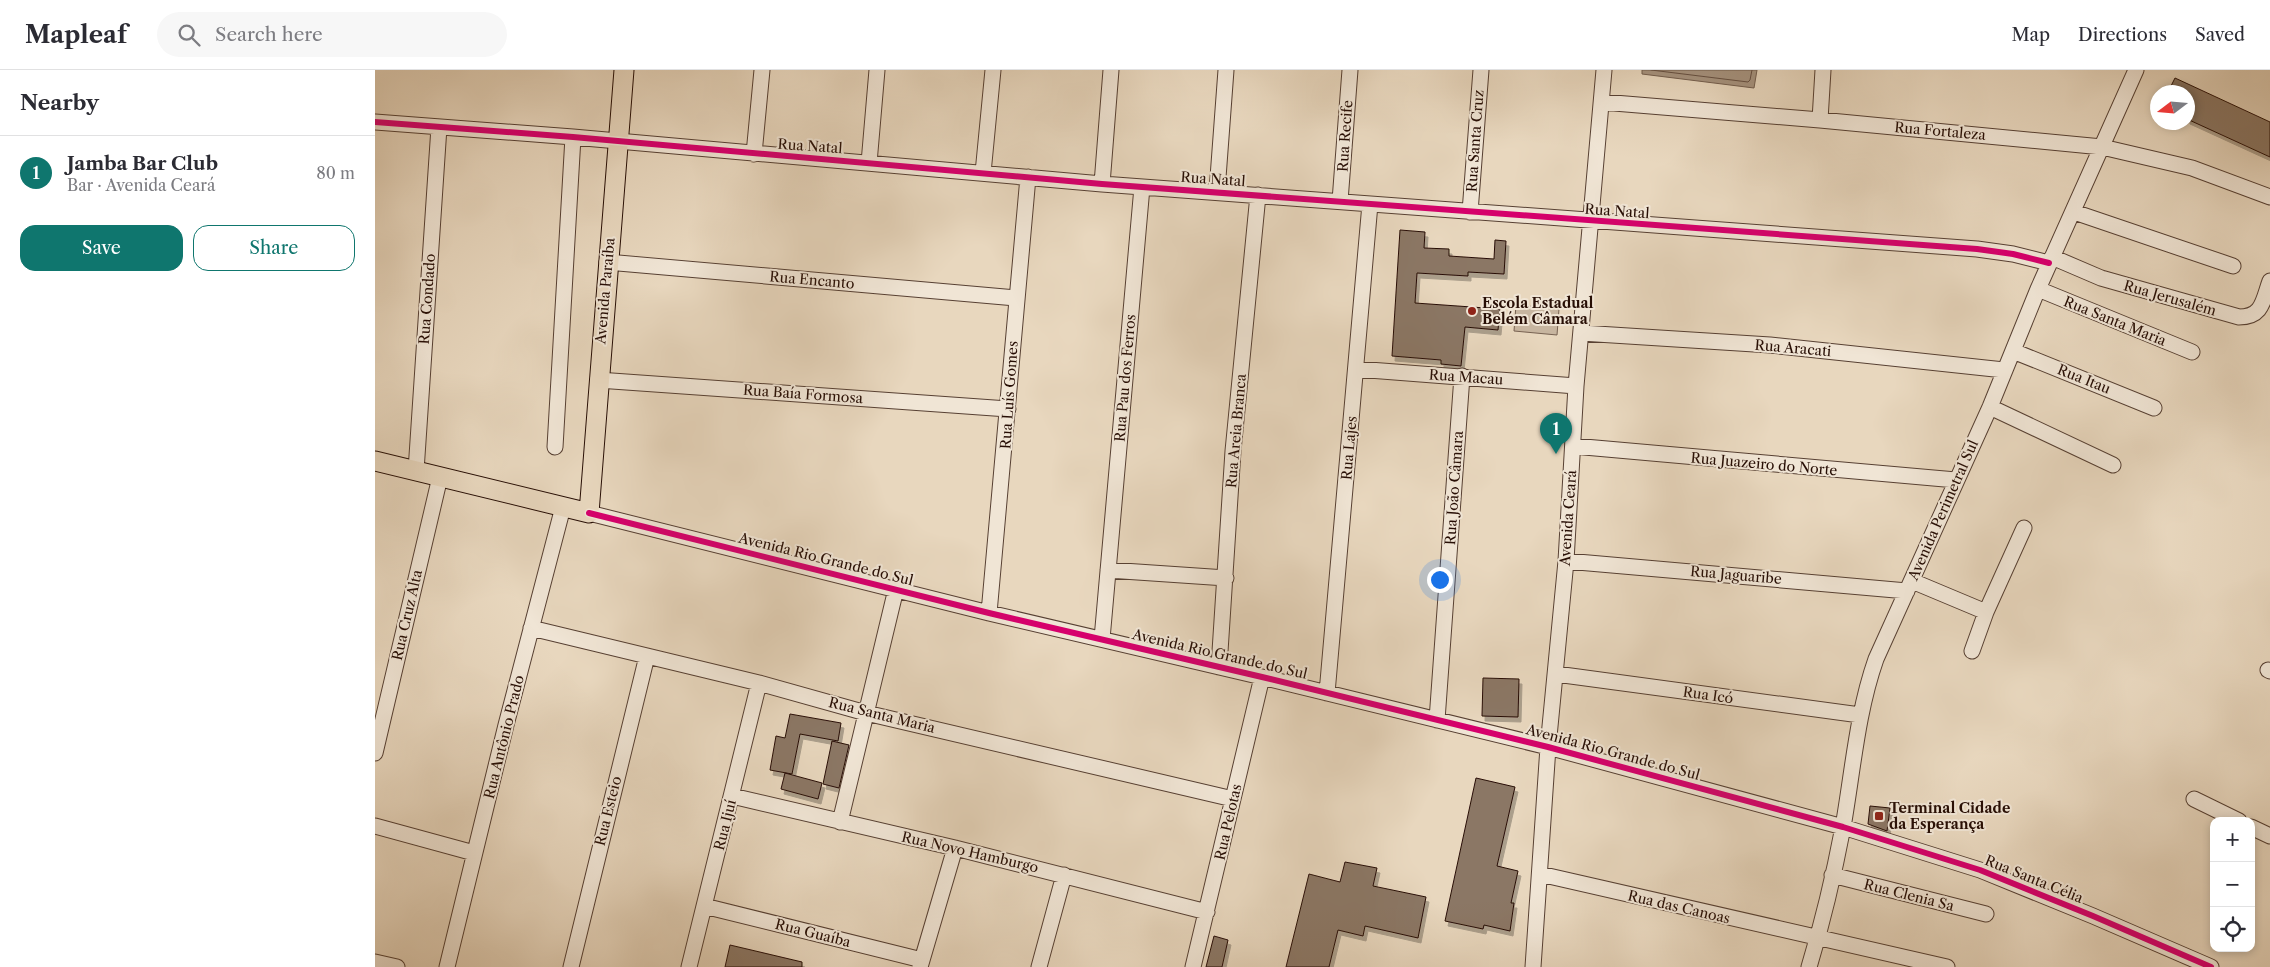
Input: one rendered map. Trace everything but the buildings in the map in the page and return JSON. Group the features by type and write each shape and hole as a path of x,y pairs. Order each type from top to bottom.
{"main road":[{"name":"Avenida Paraíba","path":"589,513 607,262 624,70"},
{"name":"Avenida Rio Grande do Sul","path":"375,461 589,513"}],"street":[{"path":"754,154 762,70"},
{"path":"869,163 877,70"},
{"path":"983,174 993,70"},
{"path":"1102,184 1111,70"},
{"path":"1217,191 1227,70"},
{"name":"Rua Recife","path":"1340,201 1350,70"},
{"name":"Rua Santa Cruz","path":"1470,212 1481,70"},
{"name":"Avenida Ceará","path":"1533,967 1565,561 1576,386 1604,70"},
{"path":"1820,120 1823,70"},
{"name":"Avenida Perimetral Sul","path":"1809,967 1843,827 1866,687 1876,659 1989,407 2038,289 2136,70"},
{"name":"Rua Fortaleza","path":"1602,102 1820,120 2102,147 2192,168 2270,197"},
{"name":"Rua Natal","path":"375,122 573,137 1102,184 1217,191 1590,222 1977,249 2051,260"},
{"name":"Rua Condado","path":"416,472 439,127"},
{"path":"555,447 573,137"},
{"name":"Rua Luís Gomes","path":"989,613 1028,178"},
{"name":"Rua Pau dos Ferros","path":"1102,639 1143,187"},
{"name":"Rua Areia Branca","path":"1219,666 1233,451 1258,195"},
{"name":"Rua Lajes","path":"1327,693 1371,204"},
{"path":"2074,212 2233,266"},
{"name":"Rua Jerusalém","path":"2051,260 2101,278 2239,317 2248,317 2256,314 2260,309 2270,281"},
{"name":"Rua Encanto","path":"607,262 1016,298"},
{"name":"Rua Santa Maria","path":"2038,289 2193,352"},
{"name":"Rua Aracati","path":"1581,333 1770,346 2004,370"},
{"name":"Rua Itau","path":"2013,351 2154,408"},
{"name":"Rua Macau","path":"1356,369 1576,386"},
{"name":"Rua João Câmara","path":"1437,720 1462,376"},
{"name":"Rua Baía Formosa","path":"598,380 1008,408"},
{"path":"1989,407 2113,465"},
{"name":"Rua Juazeiro do Norte","path":"1573,446 1956,480"},
{"name":"Rua Cruz Alta","path":"375,752 440,477"},
{"name":"Rua Antônio Prado","path":"447,967 474,853 563,507"},
{"name":"Avenida Rio Grande do Sul","path":"589,513 989,613 1219,666 1549,747 1843,827"},
{"path":"1972,651 1986,612 2024,528"},
{"name":"Rua Jaguaribe","path":"1565,561 1909,586 1986,612"},
{"path":"1108,570 1225,578"},
{"path":"840,822 897,589"},
{"name":"Rua Santa Maria","path":"531,628 759,683 866,713 1233,798"},
{"name":"Rua Esteio","path":"571,967 647,656"},
{"name":"Rua Icó","path":"1556,674 1861,715"},
{"name":"Rua Pelotas","path":"1193,967 1262,677"},
{"name":"Rua Ijuí","path":"689,967 759,683"},
{"name":"Rua Novo Hamburgo","path":"732,796 955,848 1207,912"},
{"path":"2194,799 2231,817"},
{"path":"375,826 474,853"},
{"name":"Rua Santa Célia","path":"1843,827 1980,870 2211,967"},
{"path":"2255,829 2270,836"},
{"path":"921,964 955,848"},
{"name":"Rua das Canoas","path":"1540,874 1817,939 1947,967"},
{"path":"1039,967 1064,875"},
{"name":"Rua Clenia Sa","path":"1832,875 1986,914"},
{"name":"Rua Guaíba","path":"704,906 921,964"},
{"path":"375,962 397,967"}],"shaded area":[{"path":"1516,305 1559,309 1557,335 1514,331"}],"water":[{"path":"1642,70 1757,70 1754,88 1642,74"}],"cycle path":[{"path":"375,122 573,137 1102,184 1977,249 2013,254 2049,263"},
{"path":"589,513 989,613 1548,747 1843,827 1980,870 2211,967"}],"place":[{"name":"Escola Estadual Belém Câmara","path":"1472,311"},
{"name":"Jamba Bar Club","path":"1556,454"},
{"name":"Terminal Cidade da Esperança","path":"1879,816"}]}
